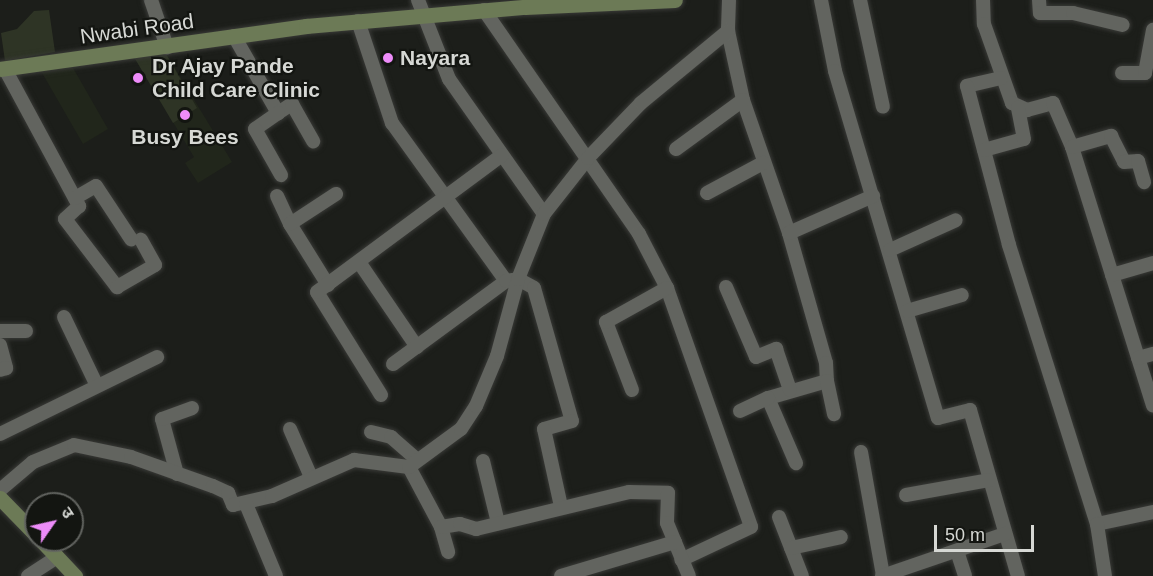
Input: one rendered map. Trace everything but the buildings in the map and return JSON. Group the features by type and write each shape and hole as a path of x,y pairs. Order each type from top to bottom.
{"street":[{"path":"151,0 166,47"},
{"path":"418,0 421,16 449,79 544,214"},
{"name":"Nwabi Road","path":"2,69 234,36 358,21 484,10 525,3 675,0"},
{"path":"729,0 728,31 743,100 789,233 826,363 827,381 834,414"},
{"path":"821,0 836,71 938,418 970,410 1018,576"},
{"path":"860,0 883,107"},
{"path":"983,0 984,24 1001,78 1018,108 1024,139 984,150"},
{"path":"1039,0 1040,13 1073,13 1123,25"},
{"path":"484,10 639,234 667,288 751,527 681,560"},
{"path":"358,21 392,123 446,197 512,280 534,288 572,421 544,429 561,506"},
{"path":"1122,73 1145,73 1153,30"},
{"path":"0,490 33,462 74,445 131,457 228,493 233,505 246,504 354,460 413,464 461,429 476,406 496,356 512,280 544,214 588,158 641,103 728,31"},
{"path":"234,36 278,113"},
{"path":"2,69 79,207 65,219 117,286 154,265 96,186 75,198"},
{"path":"1001,78 967,86 1012,255 1097,524 1105,576"},
{"path":"676,149 743,100"},
{"path":"1018,108 1027,110 1053,103 1072,147 1153,406"},
{"path":"281,175 255,129 292,104 313,141"},
{"path":"1072,147 1111,136 1124,162 1138,161 1144,182"},
{"path":"381,395 317,292 502,154"},
{"path":"707,193 763,163"},
{"path":"290,224 336,194"},
{"path":"278,196 290,224 328,285"},
{"path":"789,233 873,196"},
{"path":"890,250 956,220"},
{"path":"359,262 417,347"},
{"path":"1112,275 1153,263"},
{"path":"393,364 512,280"},
{"path":"726,287 756,357 776,349 790,390"},
{"path":"632,390 606,322 667,288"},
{"path":"907,311 962,295"},
{"path":"64,317 96,386"},
{"path":"0,331 26,331"},
{"path":"0,345 6,368 0,370"},
{"path":"1138,358 1153,354"},
{"path":"0,434 157,357"},
{"path":"740,411 790,390 827,381"},
{"path":"768,398 796,463"},
{"path":"177,474 162,419 192,408"},
{"path":"290,429 311,477"},
{"path":"371,432 391,437 413,464 441,528 448,552"},
{"path":"861,452 883,576 1005,534"},
{"path":"483,461 498,523"},
{"path":"906,495 989,480"},
{"path":"441,528 460,525 476,529 561,506 629,492 668,493 667,523 689,576"},
{"path":"0,498 24,523"},
{"path":"246,504 276,576"},
{"path":"1097,524 1153,512"},
{"path":"779,517 802,576"},
{"path":"791,548 841,537"},
{"path":"561,576 675,542"},
{"path":"957,551 965,576"},
{"path":"52,552 75,576"},
{"path":"28,576 57,557"}],"shaded area":[{"path":"49,10 55,52 5,61 1,33 17,29 34,11"},
{"name":"Busy Bees","path":"165,52 232,162 198,183 185,163 194,157 134,57"},
{"path":"165,52 197,108 173,123 134,57"},
{"path":"72,66 108,129 83,144 41,71"}],"place":[{"name":"Nayara","path":"388,58"},
{"name":"Dr Ajay Pande Child Care Clinic","path":"138,78"},
{"name":"Busy Bees","path":"185,115"}]}
